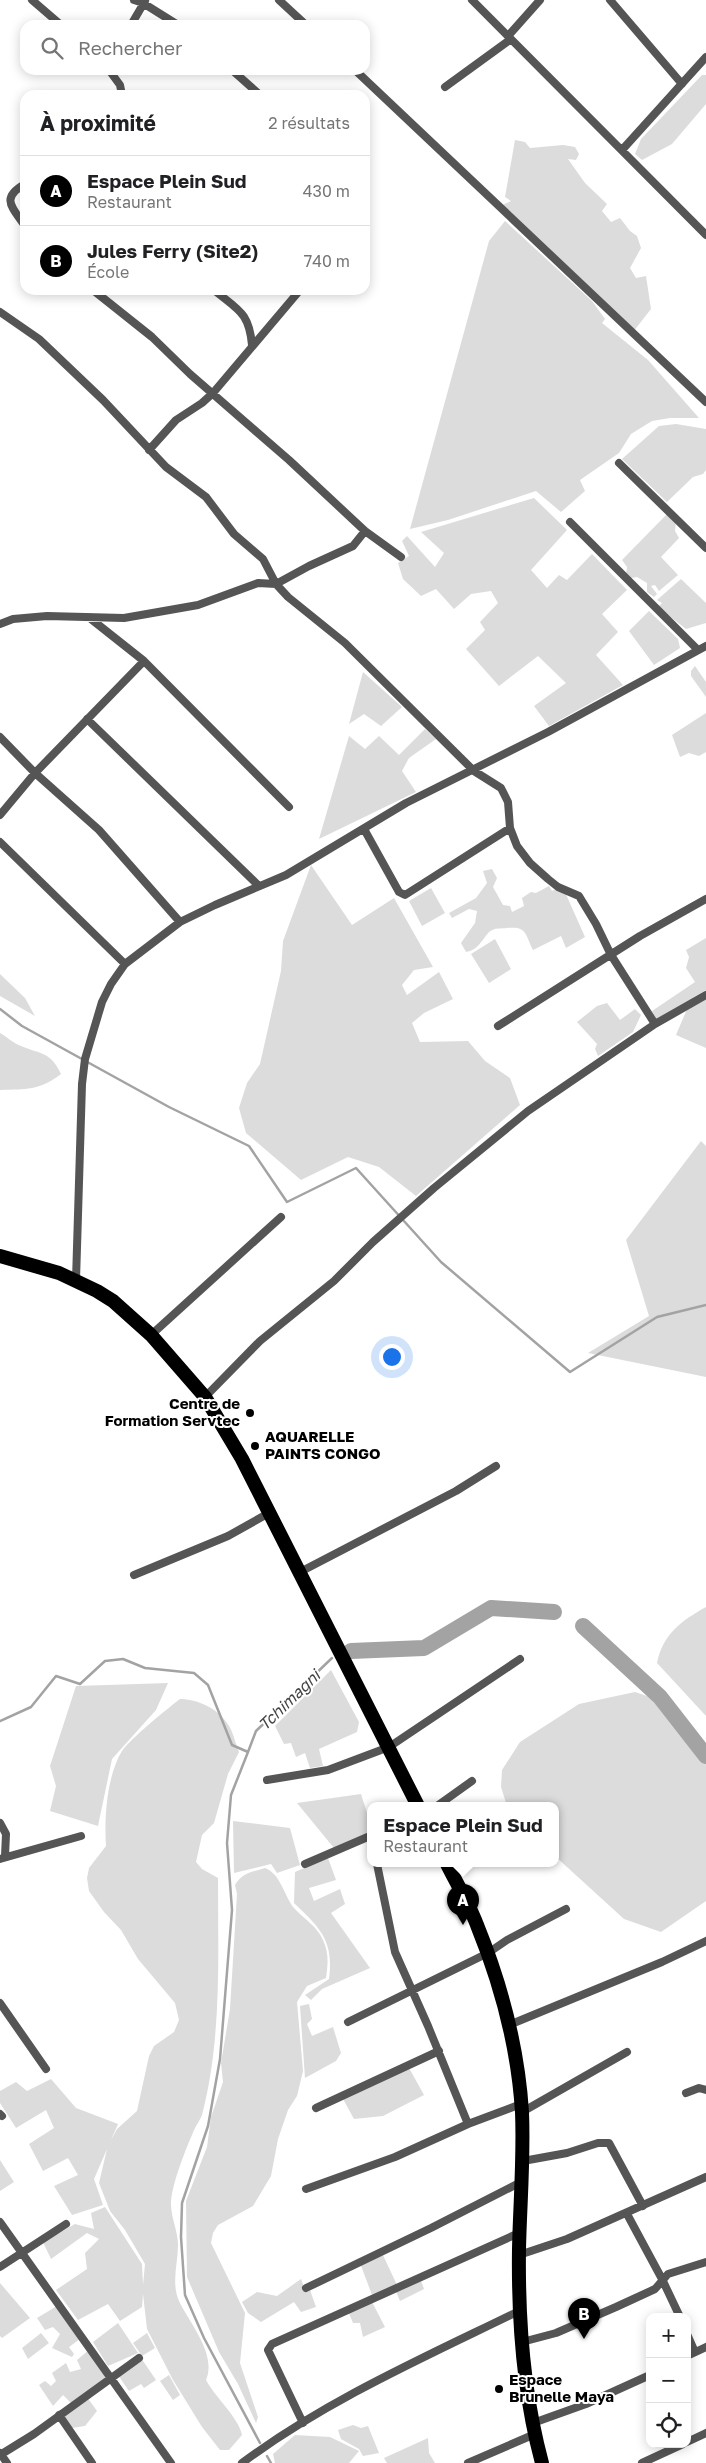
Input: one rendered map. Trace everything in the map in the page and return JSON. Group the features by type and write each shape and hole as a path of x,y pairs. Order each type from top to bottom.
{"highway":[{"path":"0,1256 43,1267 76,1280 112,1301 151,1335 206,1397 242,1459 416,1802"},
{"path":"448,1867 476,1923 488,1953 509,2025 517,2068 521,2108 522,2161 519,2233 519,2311 534,2429 542,2463"}],"street":[{"path":"32,0 55,20"},
{"path":"134,0 144,2 171,20"},
{"path":"279,0 301,20"},
{"path":"472,0 706,235"},
{"path":"445,87 509,37 540,0"},
{"path":"610,0 682,84"},
{"path":"134,20 144,2"},
{"path":"622,150 706,57"},
{"path":"113,75 120,84 121,90"},
{"path":"238,75 254,90"},
{"path":"360,75 706,402"},
{"path":"20,188 10,196 9,203 20,219"},
{"path":"102,295 152,337 190,374 365,531 400,557"},
{"path":"220,295 245,316 250,329 252,345"},
{"path":"149,450 176,420 202,403 213,393 296,295"},
{"path":"0,312 39,339 103,400 166,467 206,497 234,534 263,559 276,584 345,643 474,771 501,788 506,794 510,828 517,846 530,863 558,887 578,896 596,924 611,956 655,1024"},
{"path":"619,463 706,548"},
{"path":"570,522 698,650"},
{"path":"0,624 13,619 38,616 92,619 124,618 198,605 258,582 276,584 309,566 353,546 365,531"},
{"path":"92,619 144,660 289,807"},
{"path":"76,1280 82,1084 85,1059 102,1002 125,964 180,922 286,875 406,804 474,771 706,646"},
{"path":"0,815 35,773 144,660"},
{"path":"87,719 259,886"},
{"path":"0,737 35,773 99,830 180,922"},
{"path":"364,828 399,892 405,894 510,828"},
{"path":"0,842 125,964"},
{"path":"498,1026 640,936 706,899"},
{"path":"206,1397 241,1358 334,1281 373,1242 434,1188 528,1111 655,1024 706,995"},
{"path":"151,1335 281,1218"},
{"path":"300,1572 441,1500 496,1466"},
{"path":"134,1575 228,1536 269,1513"},
{"path":"267,1780 328,1770 389,1747 520,1659"},
{"path":"443,1802 472,1781"},
{"path":"0,1822 6,1834 3,1858 82,1836"},
{"path":"305,1864 367,1838"},
{"path":"378,1867 395,1952 439,2051 468,2124"},
{"path":"348,2022 488,1953 507,1940 566,1910"},
{"path":"509,2025 636,1973 706,1941"},
{"path":"0,2003 46,2069"},
{"path":"316,2108 439,2051"},
{"path":"306,2189 395,2157 468,2124 521,2108 626,2052"},
{"path":"686,2093 699,2088 706,2090"},
{"path":"522,2161 567,2153 598,2143 609,2143 643,2206"},
{"path":"519,2255 567,2239 706,2177"},
{"path":"306,2288 522,2182"},
{"path":"626,2214 662,2279 678,2313"},
{"path":"0,2222 171,2463"},
{"path":"0,2267 66,2224"},
{"path":"303,2423 268,2350 272,2344 519,2233"},
{"path":"522,2342 556,2332 616,2307 656,2289 662,2279 674,2272 706,2262"},
{"path":"242,2463 303,2423 399,2368 519,2311"},
{"path":"691,2342 696,2352"},
{"path":"691,2354 706,2347"},
{"path":"7,2463 0,2454 139,2358"},
{"path":"468,2463 534,2429 646,2377"},
{"path":"59,2415 92,2463"},
{"path":"691,2440 706,2434"},
{"path":"642,2463 674,2448"}],"shaded area":[{"path":"702,75 706,75 706,104 672,144 642,160 635,154 641,139"},
{"path":"515,140 525,142 530,148 563,145 575,147 579,154 576,160 568,159 585,183 607,204 602,211 611,222 620,218 630,231 637,236 641,248 630,268 636,278 646,276 651,309 633,332 498,207 511,201 505,197"},
{"path":"505,221 592,301 605,319 602,323 648,360 699,418 670,418 652,421 631,434 619,453 580,480 585,491 561,512 536,491 448,520 410,529 489,241"},
{"path":"676,424 706,429 706,470 703,474 693,477 667,502 622,459 659,426"},
{"path":"534,498 567,530 531,570 547,588 559,575 567,580 592,554 627,590 602,614 618,632 596,655 623,685 549,726 534,706 566,683 538,656 499,686 466,649 485,630 480,622 498,603 491,591 471,594 454,609 436,589 421,596 403,579 398,563 409,556 402,541 407,536 435,567 444,553 421,532"},
{"path":"667,514 676,522 675,531 679,538 661,557 678,575 659,591 655,585 651,586 657,594 654,597 647,592 647,583 637,577 631,578 626,575 627,567 622,560"},
{"path":"681,579 706,603 706,623 686,629 658,607 662,603 657,600"},
{"path":"649,611 678,639 680,648 654,665 629,631"},
{"path":"695,666 706,682 706,697 691,676 691,671"},
{"path":"363,672 402,707 381,726 364,714 349,724"},
{"path":"706,713 706,752 699,756 689,753 680,757 672,735"},
{"path":"425,729 436,739 409,758 402,771 416,792 319,839 349,736 365,749 379,736 399,755"},
{"path":"311,865 352,925 394,898 433,967 414,970 402,985 407,995 439,972 453,999 424,1013 412,1023 420,1042 468,1041 485,1061 510,1078 520,1105 416,1196 379,1167 348,1157 301,1180 246,1133 239,1108 247,1083 260,1064 281,971 283,941"},
{"path":"492,869 497,878 493,887 503,905 510,906 512,912 524,906 522,898 531,892 536,893 549,886 552,891 557,888 565,892 585,937 566,948 561,936 533,950 527,935 522,930 518,928 493,929 477,947 466,952 461,943 475,923 477,911 469,909 452,918 449,913 476,898 487,883 483,871"},
{"path":"431,888 445,913 422,926 409,901"},
{"path":"706,938 706,990 656,1019 652,1011 695,982 686,968 689,957 686,950"},
{"path":"495,939 511,969 489,983 471,954"},
{"path":"0,974 25,998 35,1016 0,996"},
{"path":"706,999 706,1048 676,1035 687,1009"},
{"path":"607,1003 620,1020 635,1009 641,1015 633,1032 598,1056 595,1049 597,1044 577,1022 597,1006"},
{"path":"0,1033 18,1045 49,1057 61,1074 46,1084 32,1088 0,1090"},
{"path":"701,1141 706,1146 706,1377 588,1353 649,1316 626,1240"},
{"path":"706,1607 706,1716 657,1663 664,1644 674,1629"},
{"path":"331,1670 359,1722 357,1732 319,1749 323,1766 310,1768 305,1753 296,1757 291,1743 284,1744 275,1726"},
{"path":"168,1683 156,1710 112,1759 98,1826 50,1811 56,1786 50,1766 76,1686"},
{"path":"635,1692 653,1698 706,1753 706,1901 661,1932 624,1919 559,1860 559,1802 506,1802 501,1787 502,1770 520,1742 579,1704"},
{"path":"180,1699 206,1705 218,1713 229,1726 239,1752 228,1774 214,1823 202,1835 196,1862 202,1869 218,1878 218,1997 216,2027 213,2057 202,2115 180,2166 171,2204 178,2240 175,2287 179,2301 201,2339 205,2350 208,2360 206,2380 232,2415 242,2435 229,2450 220,2450 202,2427 173,2380 147,2329 143,2294 142,2307 120,2321 108,2304 78,2320 56,2290 87,2269 85,2253 99,2239 87,2233 51,2259 43,2242 75,2224 94,2229 91,2213 105,2207 142,2264 143,2285 145,2264 125,2230 110,2211 99,2183 107,2149 94,2179 103,2205 72,2215 54,2186 78,2175 68,2158 43,2171 29,2144 54,2128 46,2110 16,2128 0,2103 0,2091 16,2082 27,2091 51,2079 76,2108 118,2124 111,2140 117,2129 137,2111 149,2056 154,2046 174,2032 179,2020 175,2003 138,1959 121,1930 104,1912 89,1891 87,1878 89,1868 106,1846 110,1784 122,1751 140,1732"},
{"path":"361,1794 367,1813 367,1833 334,1848 297,1803"},
{"path":"233,1821 290,1828 300,1865 277,1873 271,1864 234,1873"},
{"path":"328,1858 336,1880 309,1888 314,1901 340,1889 345,1904 331,1913 370,1968 322,1989 311,2000 305,1995 329,1979 329,1954 327,1944 318,1928 294,1903 295,1872"},
{"path":"265,1868 275,1875 294,1908 320,1935 326,1949 328,1963 326,1978 307,1986 297,2002 303,2071 297,2096 288,2110 278,2139 271,2176 253,2206 218,2225 213,2233 211,2243 245,2313 240,2363 258,2417 256,2423 238,2384 219,2352 187,2277 186,2201 207,2147 211,2117 223,2082 221,2063 230,2009 237,1894 235,1885 244,1875"},
{"path":"309,2004 312,2019 307,2024 312,2036 333,2027 341,2053 336,2061 305,2078 300,2006"},
{"path":"409,2068 424,2095 383,2116 354,2119 343,2099"},
{"path":"0,2160 14,2182 0,2191"},
{"path":"382,2253 397,2285 372,2295 360,2263"},
{"path":"420,2278 424,2289 400,2301 395,2289"},
{"path":"301,2279 306,2292 310,2290 316,2307 301,2312 294,2302 261,2322 248,2313 242,2302 257,2292 277,2296"},
{"path":"0,2283 30,2318 2,2338 0,2336"},
{"path":"371,2300 385,2327 363,2337 360,2323 353,2323 348,2311"},
{"path":"57,2306 80,2339 69,2347 74,2354 72,2357 52,2348 60,2334 53,2327 45,2330 37,2318"},
{"path":"118,2323 138,2353 108,2366 93,2342"},
{"path":"41,2333 49,2343 28,2359 22,2348"},
{"path":"147,2333 155,2348 142,2356 133,2343"},
{"path":"90,2349 108,2377 71,2403 63,2395 53,2406 39,2385 45,2381 51,2386 56,2381 52,2373 66,2363 70,2372 81,2369 77,2360"},
{"path":"141,2358 156,2380 144,2388 141,2384 129,2391 118,2375"},
{"path":"169,2375 180,2395 173,2400 160,2381"},
{"path":"87,2397 97,2411 85,2426 72,2428 61,2415"},
{"path":"353,2425 361,2428 368,2426 379,2453 363,2456 359,2449 341,2439 338,2430"},
{"path":"295,2435 330,2437 359,2451 349,2463 275,2463 273,2454"},
{"path":"428,2438 429,2453 435,2463 387,2463 384,2458"}],"waterway":[{"path":"0,1009 22,1026 169,1107 249,1146 287,1202 356,1168 441,1262 570,1372 657,1317 706,1305"},
{"name":"Tchimagni","path":"351,1651 424,1648 491,1608 554,1612"},
{"name":"Tchimagni","path":"583,1626 660,1697 706,1756"},
{"name":"Tchimagni","path":"0,1721 31,1707 56,1676 80,1684 105,1661 123,1659 145,1668 194,1673 208,1685 232,1745 248,1752 256,1731 332,1658"},
{"path":"248,1752 231,1795 227,1843 232,1910 220,2059 208,2126 182,2203 181,2237 185,2295 204,2338 260,2443"},
{"path":"267,2456 271,2463"}],"place":[{"name":"Centre de Formation Servtec","path":"250,1413"},
{"name":"AQUARELLE PAINTS CONGO","path":"255,1446"},
{"name":"Espace Plein Sud","path":"463,1925"},
{"name":"Jules Ferry (Site2)","path":"584,2339"},
{"name":"Espace Brunelle Maya","path":"499,2389"}]}
